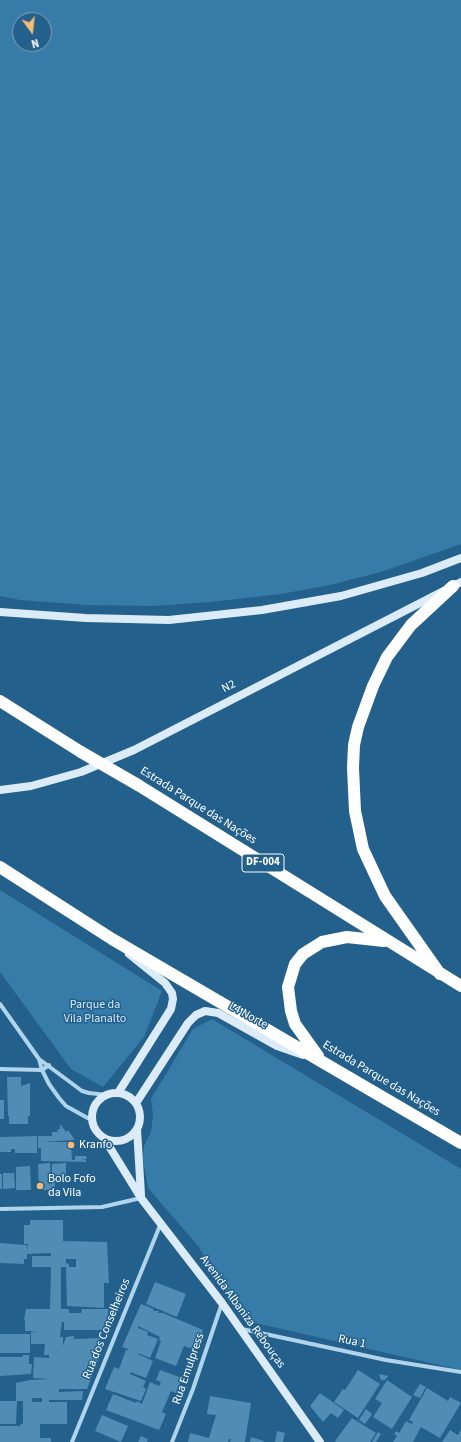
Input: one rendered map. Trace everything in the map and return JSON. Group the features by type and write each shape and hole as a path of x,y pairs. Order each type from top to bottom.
{"highway":[{"path":"440,974 385,896 363,849 355,811 353,768 354,745 358,727 373,686 387,657 411,625 457,584"},
{"name":"Estrada Parque das Nações","path":"0,701 461,986"},
{"name":"Estrada Parque das Nações","path":"0,867 112,939 461,1143"},
{"path":"321,1060 300,1031 291,1012 288,987 295,964 303,954 313,947 329,940 347,937 389,941"}],"street":[{"path":"0,612 86,618 169,620 262,610 341,596 422,573 461,558"},
{"name":"N2","path":"0,790 31,786 81,772 134,750 457,584"},
{"path":"112,939 165,983 172,992 173,999 171,1009 118,1093"},
{"path":"0,1004 39,1059 48,1084 66,1106 92,1121"},
{"name":"L4 Norte","path":"136,1102 188,1023 196,1015 205,1011 218,1013 290,1051 321,1060"},
{"path":"39,1059 82,1091 89,1094 107,1095 118,1093 128,1096 136,1102 140,1113 137,1129 141,1198"},
{"path":"0,1069 42,1070 49,1065"},
{"path":"107,1095 95,1106 92,1121 95,1129 104,1138 141,1198"},
{"path":"104,1138 113,1141 122,1140 131,1136 137,1129"},
{"path":"0,1209 102,1207 141,1198"},
{"name":"Avenida Albaniza Rebouças","path":"141,1198 222,1303 320,1442"},
{"name":"Rua dos Conselheiros","path":"72,1442 161,1223"},
{"name":"Rua Emulpress","path":"172,1442 194,1389 222,1303"},
{"name":"Rua 1","path":"240,1328 386,1360 461,1372"}],"green space":[{"path":"0,0 461,0 461,544 381,572 330,585 281,594 210,602 154,606 86,605 20,600 0,596"},
{"name":"Parque da Vila Planalto","path":"0,890 162,991 144,1037 103,1087 71,1069 0,972"},
{"path":"212,1019 461,1169 461,1370 251,1322 216,1279 199,1247 148,1188 143,1159 144,1146 151,1132 153,1115 151,1099 193,1029"}],"building":[{"path":"7,1077 21,1077 21,1086 30,1083 30,1116 28,1116 28,1124 9,1124"},
{"path":"0,1100 4,1100 4,1119 0,1119"},
{"path":"61,1125 66,1132 68,1130 75,1140 42,1142 71,1142 72,1160 75,1160 75,1156 86,1156 87,1159 82,1159 86,1160 86,1162 41,1161 41,1148 38,1148 38,1136 52,1136 52,1132 58,1132 57,1130 61,1128 59,1126"},
{"path":"37,1136 37,1153 15,1153 15,1149 11,1149 11,1152 0,1152 0,1137"},
{"path":"50,1163 51,1178 55,1178 55,1190 39,1190 38,1164"},
{"path":"66,1163 66,1175 52,1175 52,1164"},
{"path":"30,1166 31,1190 16,1190 16,1167"},
{"path":"3,1173 14,1173 15,1188 3,1189"},
{"path":"0,1174 2,1174 2,1189 0,1189"},
{"path":"30,1220 63,1220 63,1241 107,1242 109,1283 104,1283 104,1308 67,1306 66,1267 61,1267 61,1309 69,1309 69,1313 81,1313 82,1309 108,1309 108,1316 110,1316 110,1330 64,1330 64,1322 62,1322 60,1337 63,1337 63,1346 66,1337 74,1336 74,1339 100,1338 100,1356 87,1389 59,1389 59,1392 83,1391 82,1400 49,1400 49,1402 67,1402 67,1424 40,1424 40,1438 51,1438 51,1442 0,1442 0,1426 20,1426 23,1424 23,1401 17,1401 16,1424 0,1424 0,1401 16,1401 16,1383 30,1380 49,1379 33,1378 34,1357 49,1358 49,1355 44,1355 45,1344 31,1344 31,1332 36,1331 25,1331 24,1320 26,1309 50,1309 51,1267 32,1267 32,1256 51,1256 51,1253 27,1254 27,1259 24,1259 24,1264 0,1263 0,1243 27,1245 27,1251 28,1244 24,1244 24,1225 30,1225","holes":["66,1259 76,1259 76,1267 69,1267 69,1264 66,1263","32,1398 42,1398 42,1402 32,1402"]},
{"path":"155,1282 186,1294 177,1317 146,1304"},
{"path":"141,1304 154,1309 153,1311 159,1311 158,1313 163,1313 203,1330 195,1350 184,1346 176,1366 155,1358 161,1341 159,1340 160,1337 138,1326 138,1328 148,1332 147,1335 158,1339 150,1358 138,1353 153,1361 146,1378 130,1372 130,1374 146,1381 143,1387 146,1389 141,1401 105,1389 114,1367 119,1369 126,1350 128,1350 122,1347"},
{"path":"0,1334 30,1334 30,1353 0,1353"},
{"path":"23,1355 29,1355 29,1364 32,1364 31,1374 0,1376 0,1357 23,1357"},
{"path":"160,1370 182,1378 176,1393 171,1391 162,1412 166,1414 159,1430 106,1410 113,1394 136,1403 137,1401 142,1404 150,1382 159,1386 161,1382 156,1380"},
{"path":"358,1370 380,1384 358,1418 334,1402 343,1389 345,1390"},
{"path":"379,1374 388,1376 385,1380 381,1380"},
{"path":"387,1380 412,1397 392,1429 373,1417 382,1403 375,1399"},
{"path":"420,1384 426,1387 420,1398 413,1395"},
{"path":"427,1388 448,1401 450,1397 461,1403 440,1438 421,1427 413,1442 393,1442 397,1436 394,1434 396,1431 399,1433 406,1421 412,1424 413,1422 409,1420"},
{"path":"320,1393 344,1410 338,1418 331,1413 323,1422 310,1406"},
{"path":"210,1396 251,1403 245,1442 230,1442 231,1439 229,1439 228,1442 188,1442 190,1433 209,1438 216,1415 207,1414"},
{"path":"366,1409 372,1414 365,1424 359,1420"},
{"path":"102,1415 128,1426 121,1442 95,1431"},
{"path":"352,1418 376,1433 370,1442 335,1441"},
{"path":"461,1429 461,1442 442,1442 450,1430 458,1435"},
{"path":"277,1431 285,1433 283,1442 275,1442"},
{"path":"378,1432 381,1434 376,1442 372,1442"},
{"path":"141,1436 148,1439 147,1442 138,1442"},
{"path":"251,1437 264,1441 264,1442 250,1442"}],"place":[{"name":"Kranfo","path":"71,1145"},
{"name":"Bolo Fofo da Vila","path":"40,1186"}]}
